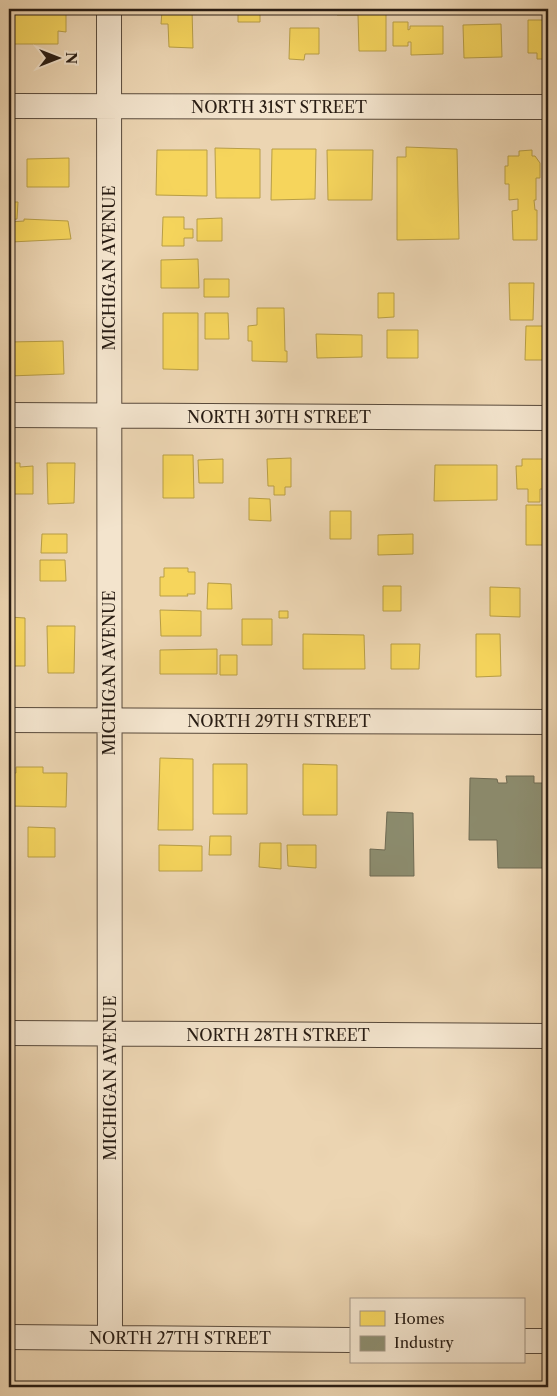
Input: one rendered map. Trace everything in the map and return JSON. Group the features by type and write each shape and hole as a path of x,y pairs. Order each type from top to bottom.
{"street":[{"name":"MICHIGAN AVENUE","path":"109,9 110,1338"},
{"name":"NORTH 31ST STREET","path":"9,106 548,107"},
{"name":"NORTH 30TH STREET","path":"9,415 548,418"},
{"name":"NORTH 29TH STREET","path":"9,720 548,722"},
{"name":"NORTH 28TH STREET","path":"9,1033 548,1036"},
{"name":"NORTH 27TH STREET","path":"9,1337 350,1340"},
{"path":"524,1341 548,1341"}],"building: Homes":[{"path":"9,9 66,9 66,32 58,31 58,44 9,44"},
{"path":"168,9 192,9 193,48 169,47 168,24 161,24 162,11 168,11"},
{"path":"238,9 260,9 260,22 238,22"},
{"path":"337,9 386,9 386,51 359,51 358,15 337,15"},
{"path":"452,9 476,9 476,13 452,13"},
{"path":"545,15 548,15 548,59 537,59 537,53 528,53 528,20 545,20"},
{"path":"393,22 408,22 408,30 410,26 443,26 443,54 411,55 411,42 408,42 408,46 393,46"},
{"path":"501,24 502,57 464,58 463,25"},
{"path":"290,28 319,28 319,54 305,54 304,60 289,59"},
{"path":"406,147 457,149 459,239 397,240 397,157 406,157"},
{"path":"215,148 260,149 260,198 216,198"},
{"path":"272,149 316,149 315,199 271,200"},
{"path":"157,150 207,150 207,196 156,195"},
{"path":"327,150 373,150 372,200 328,200"},
{"path":"532,150 532,156 535,156 540,163 540,178 536,178 536,200 534,200 535,210 537,210 537,240 513,240 512,211 518,210 518,199 509,200 509,184 505,184 505,166 508,166 508,156 519,156 519,151"},
{"path":"69,158 69,187 27,187 27,159"},
{"path":"9,202 18,202 17,219 9,220"},
{"path":"163,217 184,217 184,229 193,229 193,238 184,238 184,246 162,246"},
{"path":"222,218 222,241 197,241 197,219"},
{"path":"24,219 68,221 71,239 11,242 10,222 24,221"},
{"path":"198,259 199,288 161,288 161,260"},
{"path":"204,279 229,279 229,297 204,297"},
{"path":"509,283 534,283 533,320 510,320"},
{"path":"378,293 394,293 394,317 378,318"},
{"path":"257,308 284,308 287,362 252,361 252,341 248,341 248,326 257,325"},
{"path":"163,313 198,313 198,370 163,369"},
{"path":"205,313 228,313 229,339 205,339"},
{"path":"526,326 548,326 548,360 525,360"},
{"path":"387,330 418,330 418,358 387,358"},
{"path":"316,334 362,335 362,357 317,358"},
{"path":"63,341 64,374 9,376 9,342"},
{"path":"163,455 193,455 194,498 163,498"},
{"path":"291,458 291,487 285,487 285,495 274,495 274,486 268,486 267,459"},
{"path":"223,459 223,483 199,483 198,460"},
{"path":"522,459 546,459 546,489 540,489 540,502 528,502 528,489 517,489 516,466 522,466"},
{"path":"9,463 20,463 20,467 33,466 33,494 9,494"},
{"path":"47,463 75,463 74,503 48,504"},
{"path":"435,465 497,465 497,500 434,501"},
{"path":"249,498 270,499 271,521 249,520"},
{"path":"526,505 548,505 548,545 526,545"},
{"path":"330,511 351,511 351,539 330,539"},
{"path":"42,534 67,534 67,553 41,553"},
{"path":"413,534 413,554 378,555 378,535"},
{"path":"40,560 65,560 66,581 40,581"},
{"path":"164,568 188,568 188,572 195,572 195,594 187,594 188,596 160,596 160,577 164,577"},
{"path":"208,583 231,584 232,609 207,609"},
{"path":"383,586 401,586 401,611 383,611"},
{"path":"490,587 520,588 520,617 490,616"},
{"path":"160,610 201,611 201,636 161,636"},
{"path":"279,611 288,611 288,618 279,618"},
{"path":"9,617 25,618 25,666 9,666"},
{"path":"242,619 272,619 272,645 242,645"},
{"path":"47,626 75,626 74,673 48,673"},
{"path":"303,634 364,635 365,669 303,669"},
{"path":"476,634 500,634 501,676 476,677"},
{"path":"391,644 420,644 419,669 391,669"},
{"path":"217,649 217,674 160,674 160,650"},
{"path":"220,655 237,655 237,675 220,675"},
{"path":"160,758 193,759 193,830 158,830"},
{"path":"213,764 247,764 247,814 213,814"},
{"path":"303,764 337,765 337,815 303,815"},
{"path":"16,767 43,767 43,773 67,773 66,807 9,806 9,773 16,773"},
{"path":"28,827 55,828 55,857 28,857"},
{"path":"210,836 231,836 231,855 209,855"},
{"path":"260,843 281,843 281,869 259,867"},
{"path":"159,845 202,846 202,871 159,871"},
{"path":"287,845 316,845 316,868 288,866"}],"building: Industry":[{"path":"506,776 534,776 534,783 548,783 548,868 498,868 497,840 469,840 470,778 497,779 498,783 507,783"},
{"path":"387,812 413,813 414,876 370,876 370,849 385,850"}]}
